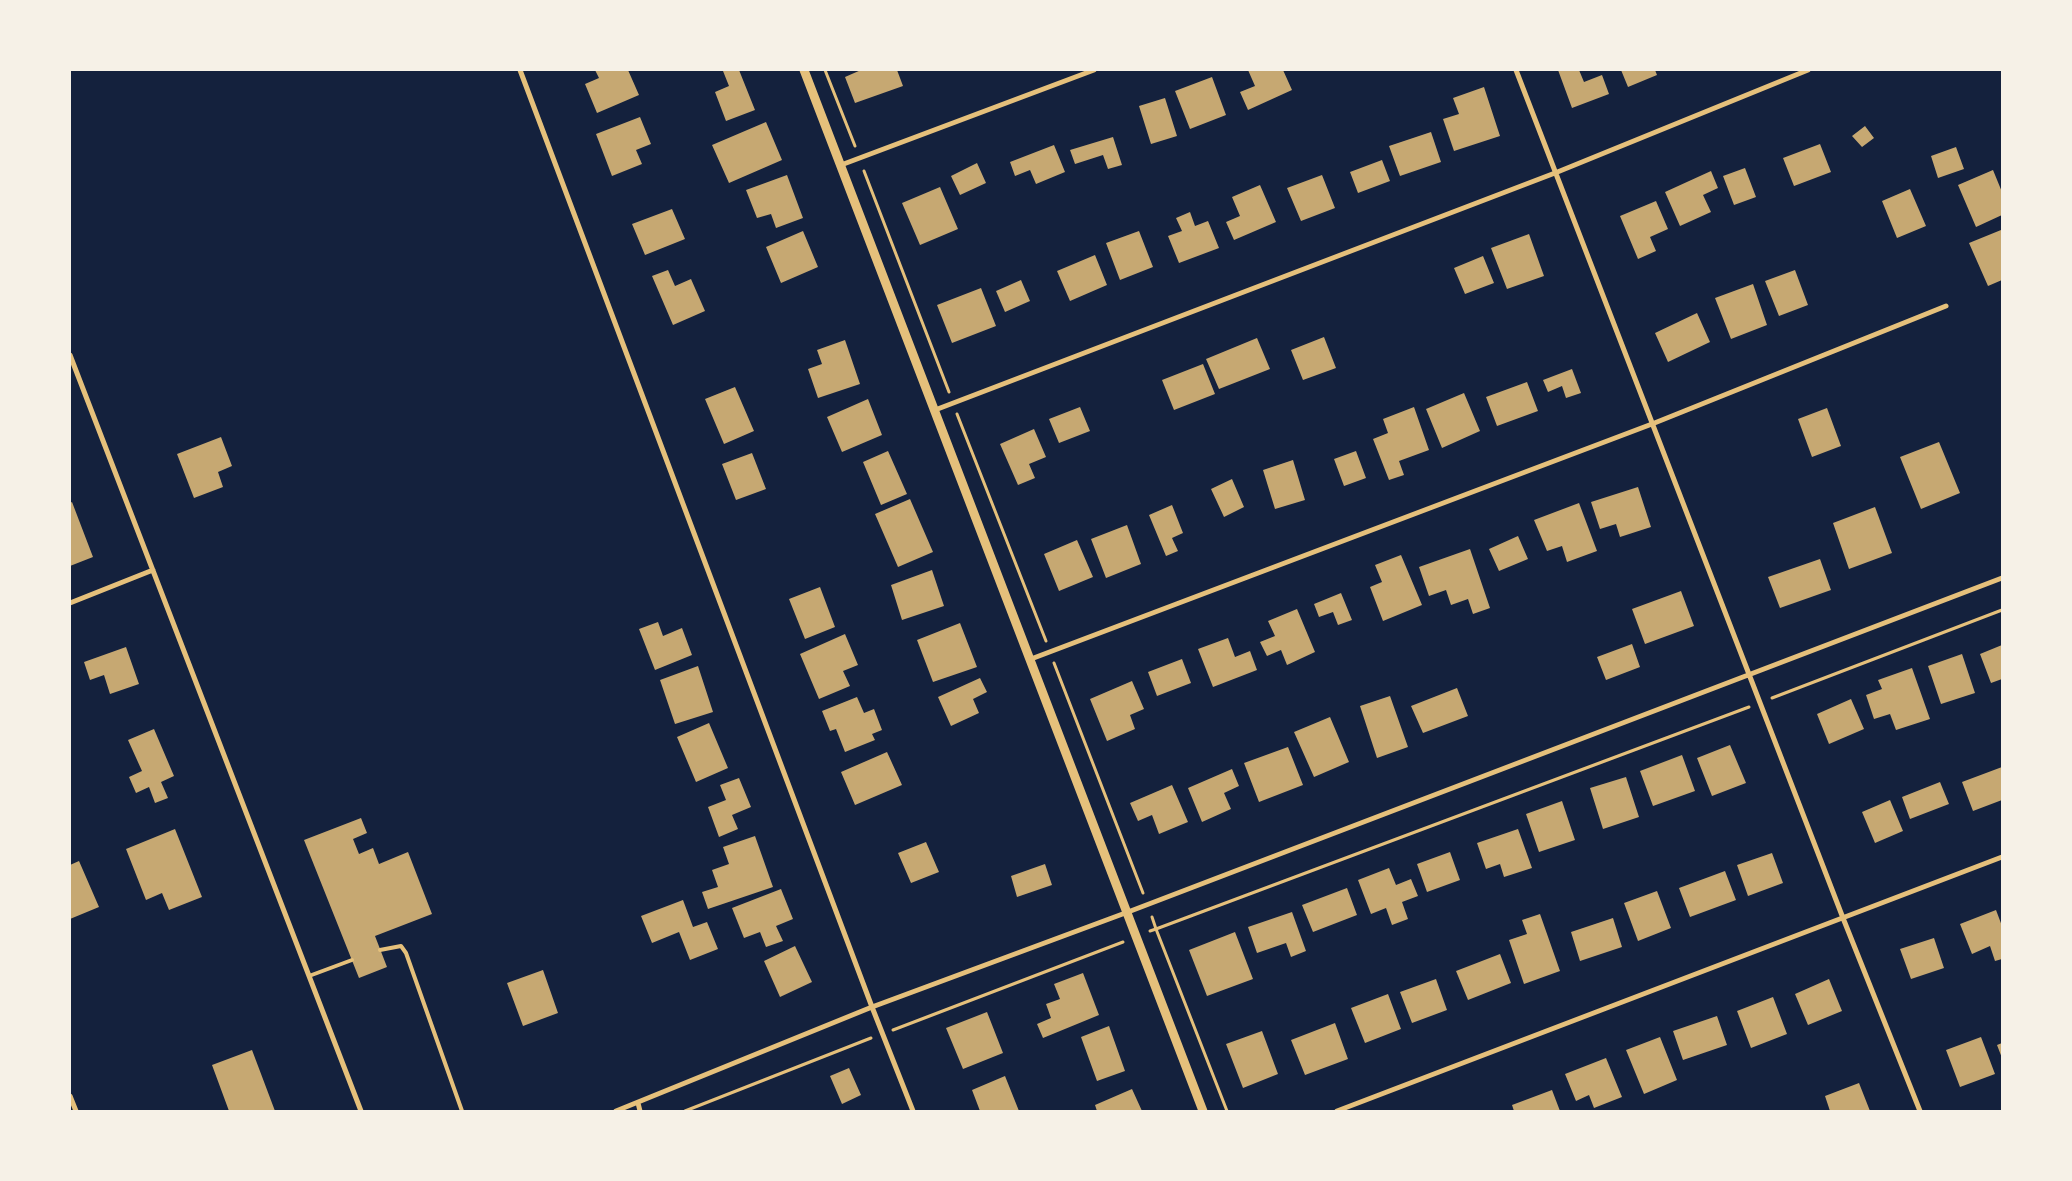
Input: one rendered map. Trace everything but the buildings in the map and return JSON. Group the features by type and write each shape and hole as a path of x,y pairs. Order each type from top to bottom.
{"street":[{"path":"520,70 872,1007 913,1111"},
{"path":"804,70 1203,1111"},
{"path":"841,165 1094,70"},
{"path":"1516,70 1843,918 1920,1111"},
{"path":"935,410 1555,173 1808,70"},
{"path":"1031,659 1652,424 1946,306"},
{"path":"70,355 361,1111"},
{"path":"70,604 153,570"},
{"path":"616,1111 872,1007 1147,905 2002,578"},
{"path":"1337,1111 2002,857"},
{"path":"70,1096 76,1111"},
{"path":"638,1103 640,1111"}],"lane":[{"path":"380,950 401,946 406,953 462,1111"},
{"path":"309,976 352,960"}],"path":[{"path":"825,70 1227,1111"},
{"path":"685,1111 1156,929 1760,703 2002,610"}]}
